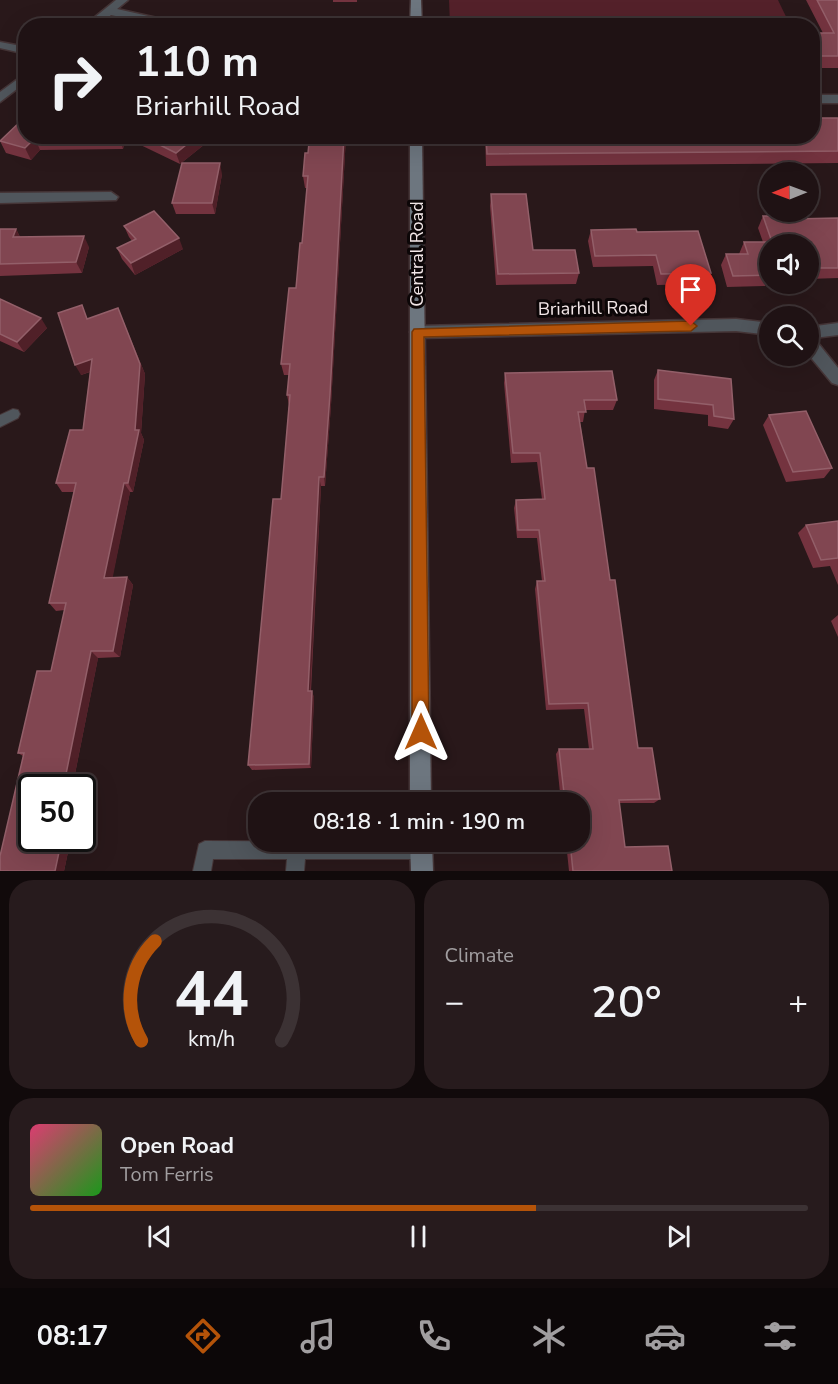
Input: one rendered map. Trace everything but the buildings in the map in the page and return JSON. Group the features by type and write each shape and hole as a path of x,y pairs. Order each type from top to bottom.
{"main road":[{"path":"416,0 416,18"},
{"name":"Central Road","path":"416,144 421,792"}],"street":[{"path":"100,18 123,0"},
{"path":"109,11 142,18"},
{"path":"0,45 18,49"},
{"path":"0,98 18,83"},
{"path":"820,99 838,99"},
{"path":"0,198 111,197"},
{"name":"Briarhill Road","path":"418,332 736,325 759,328"},
{"path":"819,332 838,329"},
{"path":"819,356 838,379"}],"lane":[{"path":"0,421 13,414"},
{"path":"202,871 205,850 248,850"},
{"path":"295,871 296,852"},
{"path":"359,852 422,854"}],"shaded area":[{"path":"449,0 778,0 787,18 450,18"}],"route":[{"path":"421,732 418,332 691,326"}]}
